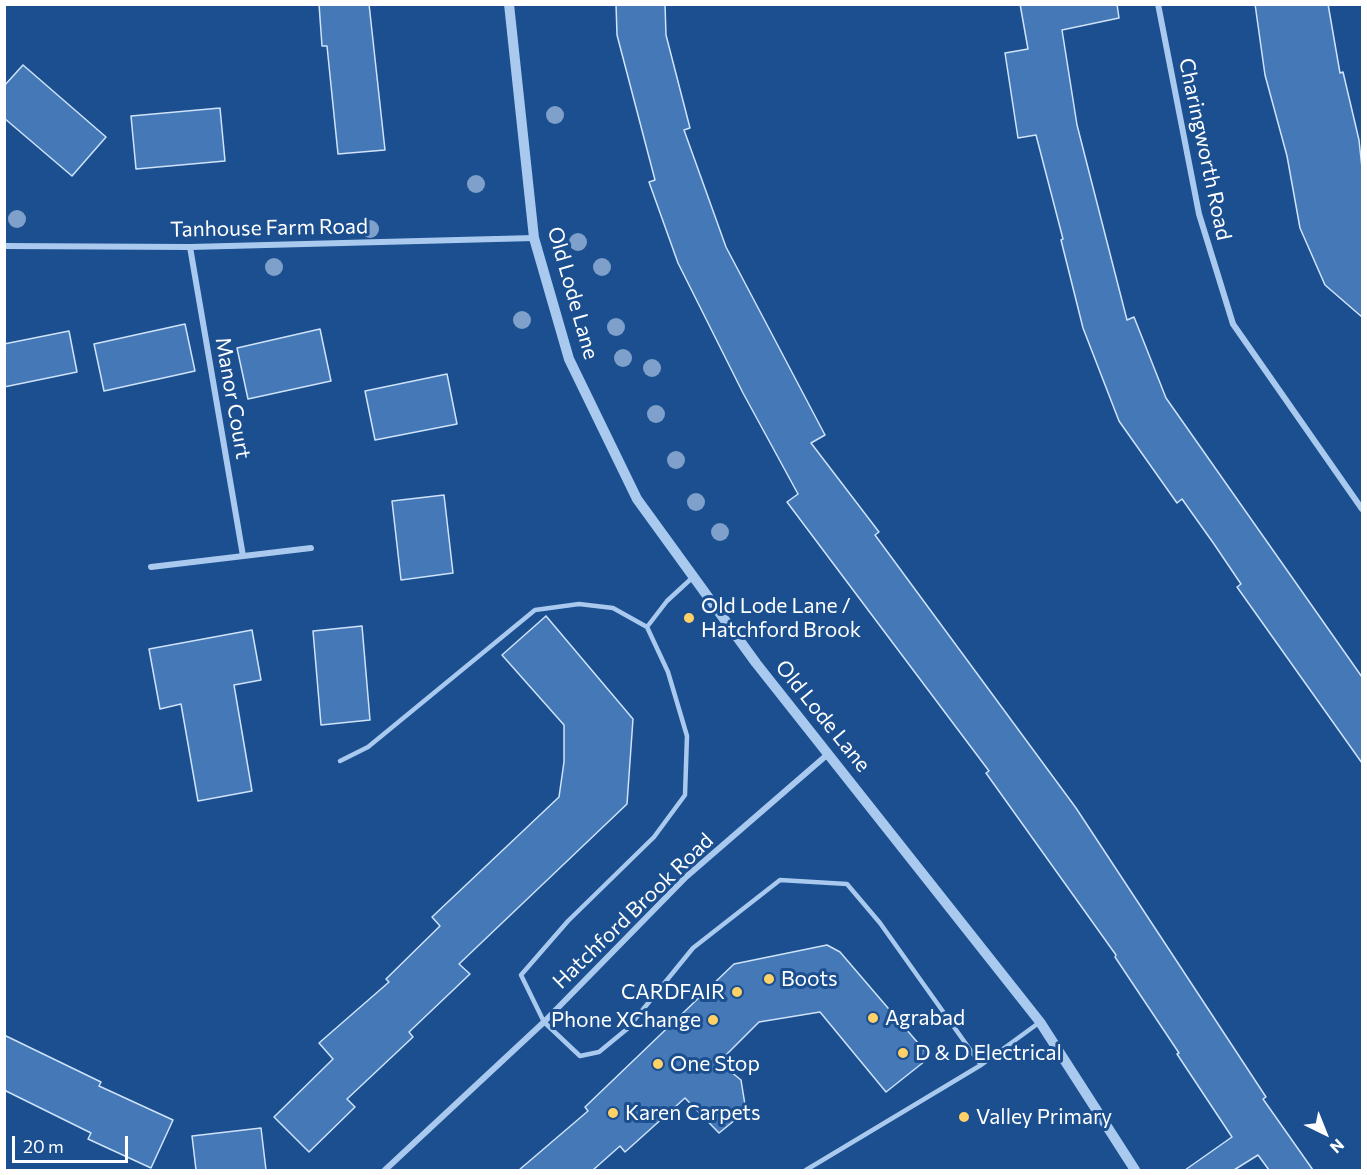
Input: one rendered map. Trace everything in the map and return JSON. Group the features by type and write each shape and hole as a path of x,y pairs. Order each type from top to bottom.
{"street":[{"name":"Old Lode Lane","path":"509,4 534,238 569,359 637,499 692,578 1040,1022 1135,1170"},
{"name":"Charingworth Road","path":"1158,4 1198,214 1233,324 1362,509"},
{"name":"Tanhouse Farm Road","path":"4,246 190,247 534,238"},
{"name":"Manor Court","path":"190,247 243,556"},
{"path":"151,567 311,548"},
{"name":"Hatchford Brook Road","path":"385,1170 544,1022 686,877 828,754"}],"lane":[{"path":"647,627 667,600 692,578"},
{"path":"340,761 368,747 535,610 579,604 613,608 647,627 668,672 687,736 685,795 654,837 568,921 521,975 544,1022 580,1056 599,1052 627,1029 693,948 780,880 847,884 879,923 981,1065"},
{"path":"806,1170 981,1065 1040,1022"}],"building":[{"path":"319,4 369,4 385,150 338,154 327,46 322,46"},
{"path":"616,4 665,4 666,35 690,128 684,130 726,247 825,435 811,443 879,532 875,535 1076,808 1266,1097 1263,1099 1313,1170 1269,1170 1258,1155 1234,1170 1185,1170 1232,1137 1115,957 1116,955 986,773 989,771 787,502 798,494 743,393 678,263 649,182 655,180 617,35"},
{"path":"1020,4 1117,4 1119,18 1062,30 1077,125 1127,320 1134,317 1166,398 1362,677 1362,763 1237,587 1241,584 1214,544 1182,499 1177,503 1119,421 1083,328 1036,135 1018,138 1005,53 1028,49"},
{"path":"1255,4 1328,4 1340,73 1343,72 1359,140 1362,168 1362,317 1325,285 1300,228 1287,156 1265,75"},
{"path":"23,65 106,137 72,176 4,118 4,86"},
{"path":"220,108 225,161 136,169 131,116"},
{"path":"185,324 195,371 104,391 94,344"},
{"path":"320,329 331,381 248,399 237,348"},
{"path":"69,331 77,372 4,387 4,344"},
{"path":"447,374 457,424 375,440 365,391"},
{"path":"444,495 453,573 401,580 392,501"},
{"path":"546,616 633,719 627,804 459,964 470,974 409,1032 413,1037 347,1099 355,1107 309,1152 274,1117 333,1059 319,1043 389,982 386,979 440,926 432,917 559,797 564,762 564,725 502,655"},
{"path":"362,626 370,720 321,725 313,631"},
{"path":"252,630 261,680 234,685 252,791 198,801 181,704 160,709 149,649"},
{"path":"827,945 840,952 930,1057 886,1092 820,1012 759,1022 719,1062 741,1080 746,1111 719,1133 685,1098 625,1152 620,1146 593,1170 519,1170 588,1111 585,1107 734,964"},
{"path":"4,1035 101,1082 99,1086 173,1120 151,1168 88,1139 91,1133 4,1090"},
{"path":"261,1128 266,1170 196,1170 192,1136"}],"place":[{"name":"Old Lode Lane / Hatchford Brook","path":"689,618"},
{"name":"Boots","path":"769,979"},
{"name":"CARDFAIR","path":"737,992"},
{"name":"Agrabad","path":"873,1018"},
{"name":"Phone XChange","path":"713,1020"},
{"name":"D & D Electrical","path":"903,1053"},
{"name":"One Stop","path":"658,1064"},
{"name":"Karen Carpets","path":"613,1113"},
{"name":"Valley Primary","path":"964,1117"}]}
